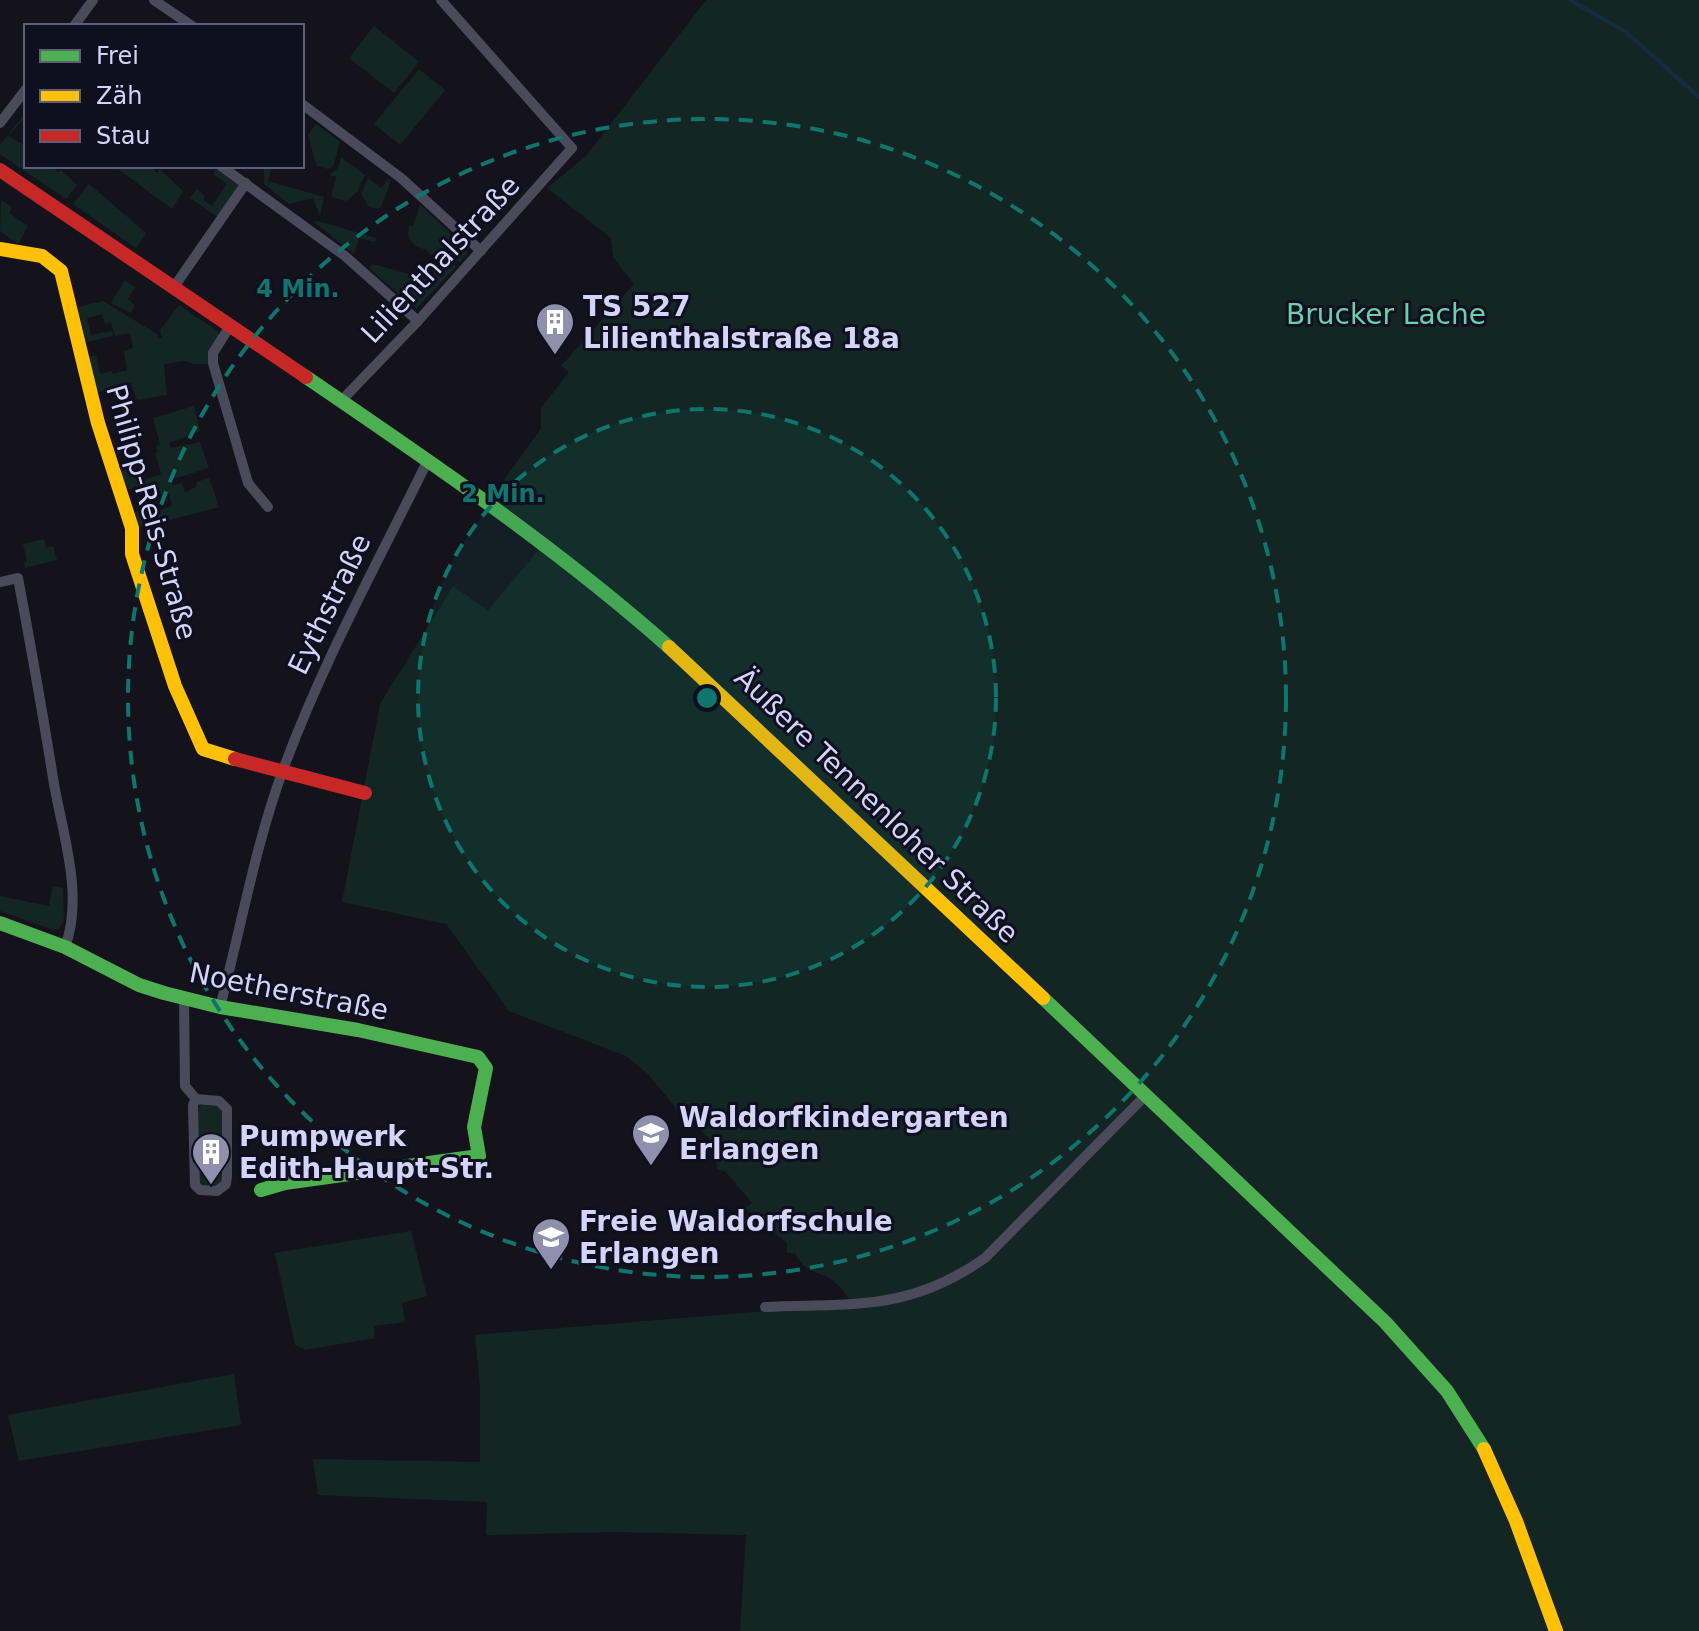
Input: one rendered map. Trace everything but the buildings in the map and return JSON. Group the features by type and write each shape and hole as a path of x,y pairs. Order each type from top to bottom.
{"street":[{"path":"75,24 93,0"},
{"path":"154,0 189,24"},
{"name":"Lilienthalstraße","path":"341,401 418,321 572,148 441,0"},
{"path":"0,123 24,92"},
{"path":"304,105 401,178 481,251"},
{"path":"224,168 345,256 418,321"},
{"name":"Äußere Tennenloher Straße","path":"0,170 428,460 615,599 714,686 1385,1322 1447,1390 1489,1459 1513,1513 1556,1631"},
{"path":"174,287 246,183"},
{"name":"Philipp-Reis-Straße","path":"0,249 43,255 54,261 61,271 98,423 132,528 132,554 175,686 203,749 282,773"},
{"path":"230,326 213,353 214,368 248,483 268,507"},
{"name":"Eythstraße","path":"220,1007 268,816 282,773 314,694 428,460"},
{"path":"0,582 18,578 37,674 70,870 73,917 65,947"},
{"path":"282,773 365,793"},
{"name":"Noetherstraße","path":"0,923 65,947 139,985 220,1007 358,1030 478,1057 486,1068 474,1127 479,1156 285,1183 261,1190"},
{"path":"184,998 185,1086 196,1099 219,1101 227,1109 227,1176 226,1184 217,1191 200,1190 195,1185 193,1105 196,1099"},
{"path":"765,1307 886,1302 926,1291 964,1273 985,1258 1145,1096"}],"green space":[{"name":"Brucker Lache","path":"706,0 1699,0 1699,1631 740,1631 746,1535 615,1532 486,1535 487,1502 318,1495 313,1459 480,1462 480,1387 475,1335 852,1304 833,1281 807,1268 795,1253 787,1253 787,1243 745,1208 752,1203 726,1172 717,1169 713,1143 686,1120 648,1074 626,1056 509,1011 446,924 342,902 380,704 453,586 488,610 548,539 492,497 541,428 541,408 569,372 561,366 634,284 613,257 611,238 547,188 587,155"},
{"path":"374,26 419,62 394,93 349,58"},
{"path":"419,69 445,90 400,145 374,124"},
{"path":"24,115 8,136 24,145 24,168 61,170 77,185 66,199 0,154 0,145"},
{"path":"316,124 340,142 333,167 328,169 317,166 313,154 308,135"},
{"path":"341,157 365,175 357,192 346,201 331,197 336,177 329,175 338,168"},
{"path":"117,168 152,168 157,173 160,169 183,191 172,209"},
{"path":"264,168 271,168 268,181 324,197 320,216 313,198 289,204 264,184"},
{"path":"216,169 237,182 238,187 218,217 190,198 197,189 205,196 203,200 212,206 227,184 213,174"},
{"path":"368,178 381,188 388,179 391,181 381,207 377,209 369,207 361,194"},
{"path":"89,184 146,233 136,248 73,204"},
{"path":"1,200 12,207 9,213 28,226 18,244 0,231"},
{"path":"420,205 467,248 468,253 460,262 430,254 410,239 409,226 413,226"},
{"path":"314,222 376,238 375,242 359,238 354,254"},
{"path":"437,260 457,266 416,309 369,268 372,264 432,280"},
{"path":"125,280 135,287 128,299 135,306 131,313 111,303"},
{"path":"103,301 157,334 158,339 162,338 160,330 179,305 218,331 219,335 210,349 208,364 184,361 164,364 167,395 137,400 131,383 97,392 89,357 96,355 100,374 112,371 113,374 127,370 124,351 133,348 130,333 115,336 111,322 105,323 102,314 87,318 91,335 112,331 113,336 86,342 78,307"},
{"path":"194,406 200,431 169,443 171,448 200,442 209,468 170,480 172,485 182,483 185,492 196,487 197,482 209,478 219,507 143,527 138,524 134,513 147,507 147,517 172,506 169,494 161,496 159,489 147,493 148,485 127,490 118,465 128,463 128,459 132,458 138,482 161,474 155,453 158,452 156,446 160,444 153,418"},
{"path":"44,539 46,548 53,546 57,560 25,568 24,563 27,562 23,544"},
{"path":"53,886 63,888 64,920 59,929 54,930 0,911 0,896 49,906"},
{"path":"203,1104 219,1106 224,1110 224,1176 219,1186 203,1186 200,1182 198,1108"},
{"path":"411,1231 427,1296 402,1303 405,1322 374,1326 375,1338 305,1350 295,1345 275,1253"},
{"path":"234,1374 241,1425 19,1461 8,1415"}],"waterway":[{"path":"1570,0 1626,32 1699,97"}],"traffic: fast":[{"path":"306,377 537,540 669,647"},
{"path":"0,923 65,947 139,985 164,993 220,1007 358,1030 478,1057 486,1068 474,1127 479,1156 285,1183 261,1190"},
{"path":"1043,998 1385,1322 1447,1391 1484,1449"}],"traffic: slow":[{"path":"0,249 42,256 61,271 98,423 132,528 132,554 175,686 203,749 235,759"},
{"path":"669,647 1043,998"},
{"path":"1484,1449 1516,1521 1556,1631"}],"traffic: jam":[{"path":"0,170 306,377"},
{"path":"235,759 365,793"}],"place":[{"name":"TS 527 Lilienthalstraße 18a","path":"555,356"},
{"name":"Waldorfkindergarten Erlangen","path":"651,1167"},
{"name":"Pumpwerk Edith-Haupt-Str.","path":"211,1186"},
{"name":"Freie Waldorfschule Erlangen","path":"551,1271"}]}
